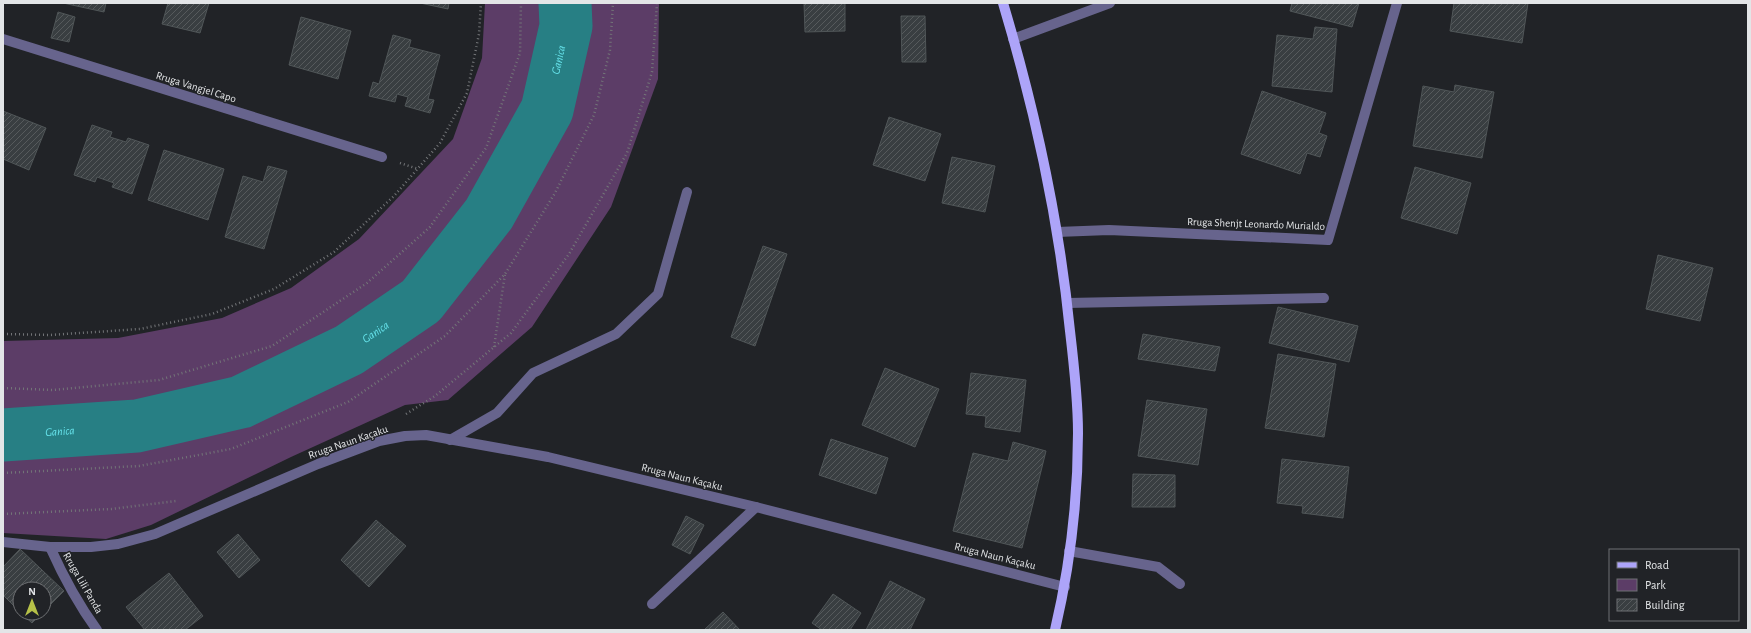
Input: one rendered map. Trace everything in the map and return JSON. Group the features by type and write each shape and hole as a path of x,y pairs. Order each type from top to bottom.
{"main road":[{"path":"1002,3 1013,39 1048,180 1068,303 1074,367 1078,433 1074,515 1065,587 1055,630"}],"street":[{"path":"1013,39 1110,3"},
{"name":"Rruga Shenjt Leonardo Murialdo","path":"1057,232 1109,230 1328,240 1397,3"},
{"name":"Rruga Vangjel Capo","path":"3,39 382,157"},
{"path":"450,440 497,413 533,373 616,334 658,294 687,192"},
{"path":"1068,303 1324,298"},
{"name":"Rruga Naun Kaçaku","path":"3,542 50,547 91,547 118,544 155,534 318,464 379,441 405,436 426,436 548,457 756,507 1065,587"},
{"path":"652,604 756,507"},
{"name":"Rruga Lili Panda","path":"50,547 60,570 82,610 97,630"},
{"path":"1069,551 1158,567 1180,584"}],"path":[{"path":"3,334 50,335 140,329 212,314 274,289 334,252 394,196 440,143 467,93 479,34 481,3"},
{"path":"3,388 53,390 159,380 272,346 367,283 430,227 486,148 520,53 521,3"},
{"path":"3,473 139,466 231,449 348,402 445,336 505,274 555,193 594,115 610,50 613,3"},
{"path":"400,418 435,396 511,333 569,254 627,154 652,72 657,3"},
{"path":"494,347 505,274"},
{"path":"3,514 111,509 182,500"}],"green space":[{"path":"485,3 659,3 658,79 611,207 532,327 448,400 405,405 291,457 151,525 106,539 3,533 3,341 118,338 222,318 291,288 359,239 453,139 482,58"}],"building":[{"path":"63,3 106,3 104,12"},
{"path":"168,3 209,3 200,33 162,24"},
{"path":"420,3 449,3 448,9"},
{"path":"804,3 845,3 845,31 805,32"},
{"path":"1292,3 1359,3 1352,27 1290,11"},
{"path":"1454,3 1528,3 1522,43 1450,31"},
{"path":"58,12 75,17 69,42 51,38"},
{"path":"901,16 925,16 926,62 902,62"},
{"path":"301,17 351,31 338,79 289,65"},
{"path":"1315,27 1337,29 1332,92 1272,86 1277,35 1313,39"},
{"path":"393,35 411,40 409,47 440,55 428,99 434,100 430,113 405,106 408,97 397,94 395,102 369,96 373,82 379,84"},
{"path":"1455,85 1494,92 1482,158 1413,146 1423,86 1454,92"},
{"path":"1262,91 1326,113 1319,133 1327,136 1320,157 1307,153 1300,174 1241,154"},
{"path":"3,111 46,128 29,170 3,159"},
{"path":"889,117 941,134 925,181 873,165"},
{"path":"92,125 112,132 110,137 126,142 128,138 149,145 132,194 112,187 114,183 97,177 95,182 74,175"},
{"path":"164,150 224,169 208,220 148,200"},
{"path":"952,157 995,166 985,212 942,203"},
{"path":"268,166 287,171 264,249 225,237 243,176 263,182"},
{"path":"1415,167 1471,183 1457,234 1401,218"},
{"path":"763,246 787,254 755,346 731,337"},
{"path":"1658,255 1713,268 1700,321 1646,309"},
{"path":"1278,307 1358,326 1349,362 1269,343"},
{"path":"1143,334 1220,347 1215,371 1138,359"},
{"path":"1278,354 1336,364 1324,437 1265,428"},
{"path":"885,368 939,389 915,447 862,425"},
{"path":"971,373 1026,380 1020,432 985,427 986,416 966,414"},
{"path":"1147,400 1207,409 1198,465 1138,456"},
{"path":"831,439 888,458 876,494 819,475"},
{"path":"1013,442 1046,451 1022,548 953,531 973,453 1008,461"},
{"path":"1282,459 1349,467 1343,518 1302,513 1303,506 1277,503"},
{"path":"1133,474 1175,475 1175,507 1132,507"},
{"path":"686,516 704,525 690,554 672,545"},
{"path":"376,520 406,546 369,587 341,560"},
{"path":"238,534 260,560 239,578 217,552"},
{"path":"20,549 64,591 52,603 52,581 12,581 12,604 3,595 3,567"},
{"path":"169,573 203,616 185,630 145,630 126,607"},
{"path":"890,581 925,599 910,630 866,630"},
{"path":"833,594 861,613 850,630 822,630 812,623"},
{"path":"723,612 740,630 704,630"}],"waterway":[{"name":"Ganica","path":"3,435 137,426 241,402 349,350 421,301 489,214 547,110 566,26 565,3"}]}
